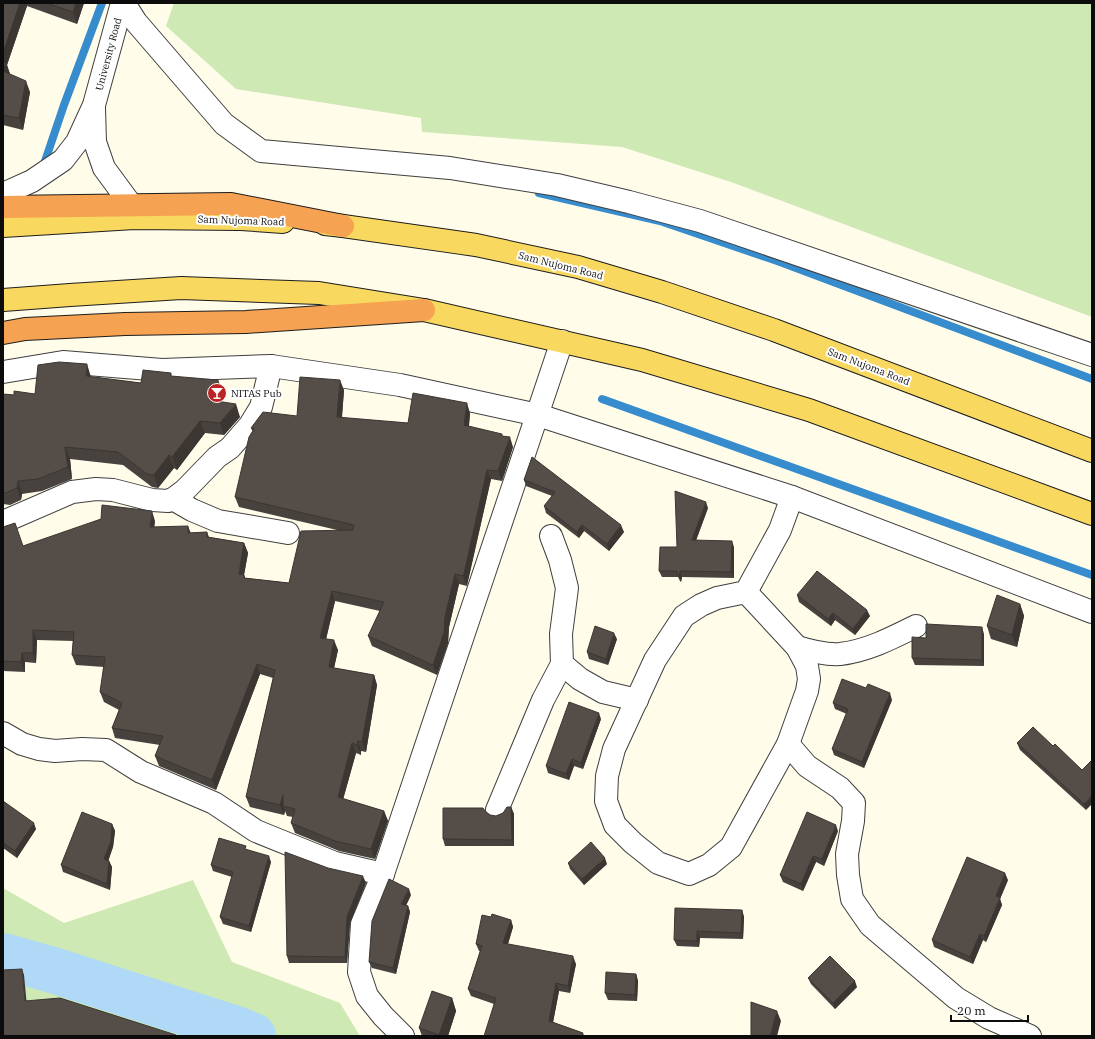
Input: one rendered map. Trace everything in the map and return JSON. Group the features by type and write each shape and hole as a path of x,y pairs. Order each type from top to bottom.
{"highway":[{"path":"3,207 231,204 343,226"},
{"path":"3,333 25,329 125,324 246,322 424,310"}],"main road":[{"name":"Sam Nujoma Road","path":"3,226 134,218 241,219 343,226 476,245 578,267 662,292 774,330 1092,451"},
{"path":"3,300 181,288 319,293 424,310 562,340 642,360 808,410 1092,514"}],"street":[{"name":"University Road","path":"3,194 32,181 63,160 77,142 94,105 123,3"},
{"path":"123,3 136,22 224,124 261,151 450,168 557,185 629,202 700,221 1092,355"},
{"name":"University Road","path":"94,105 96,142 104,168 132,206"},
{"path":"403,1036 383,1016 368,996 359,972 362,924 384,874 562,340"},
{"path":"3,372 63,362 162,370 272,366 400,385 538,415 792,497 1092,612"},
{"path":"3,522 72,492 96,489 113,490 152,500 168,501 174,499 185,490 217,457 230,448 250,425 261,407 272,366"},
{"path":"746,592 796,647 807,666 809,679 807,691 788,744 730,847 709,865 689,874 658,863 633,843 615,825 606,801 607,776 614,749 655,660 684,616 701,605 717,598 746,592 780,530 792,497"},
{"path":"174,499 192,510 218,520 288,533"},
{"path":"496,810 543,700 562,664 561,634 567,588 551,536"},
{"path":"796,647 816,652 840,654 866,648 886,641 916,626"},
{"path":"562,664 580,679 603,692 637,700"},
{"path":"3,733 22,744 39,750 106,750 141,772 214,803 256,831 335,863 384,874"},
{"path":"788,744 807,766 840,788 854,803 853,821 847,854 848,875 852,899 870,925 956,998 989,1018 1030,1036"}],"green space":[{"path":"174,3 1092,3 1092,317 731,182 622,147 422,132 421,118 236,89 166,26"},
{"path":"193,880 232,962 340,1003 360,1036 3,1036 3,888 64,923"}],"building":[{"path":"3,3 20,3 3,53"},
{"path":"46,3 76,3 73,12"},
{"path":"3,62 6,62 3,71"},
{"path":"3,71 26,81 19,118 3,115"},
{"path":"59,362 87,364 86,376 141,383 143,370 171,373 171,376 218,380 216,401 236,404 220,423 200,421 172,457 169,455 154,475 147,474 118,452 65,447 68,467 38,479 18,481 17,488 5,493 3,492 3,394 14,395 14,391 35,394 38,365"},
{"path":"300,377 340,380 337,417 408,423 413,393 467,403 464,425 510,437 498,471 487,470 464,574 463,576 455,574 445,617 444,633 433,665 368,636 384,602 332,591 320,638 334,640 329,667 374,675 362,742 358,741 357,745 352,743 338,797 384,811 371,849 335,841 291,823 295,809 283,806 283,795 280,805 246,797 275,670 257,664 212,780 155,756 163,736 112,728 122,703 100,692 105,657 72,655 74,632 33,630 33,653 22,653 21,662 3,661 3,527 15,523 23,546 101,519 102,505 152,511 150,527 188,526 188,533 207,532 207,537 244,543 239,574 244,575 244,578 289,583 301,531 353,530 354,525 235,497 249,437 254,429 251,428 263,412 297,416"},
{"path":"532,457 621,525 607,544 582,525 577,532 544,506 555,492 524,480"},
{"path":"675,491 706,502 692,540 732,541 731,572 680,571 679,575 677,575 677,571 659,571 660,547 677,547"},
{"path":"817,571 867,610 853,629 833,613 828,619 797,595"},
{"path":"997,595 1020,604 1012,635 987,626"},
{"path":"926,624 982,627 982,660 912,658 912,637 926,638"},
{"path":"595,626 614,633 606,659 587,652"},
{"path":"842,679 866,688 868,684 890,693 862,762 832,749 848,709 833,703"},
{"path":"569,702 599,713 581,763 572,759 566,774 546,766"},
{"path":"1033,727 1053,746 1055,744 1082,770 1092,760 1092,795 1084,804 1017,743"},
{"path":"3,801 34,823 15,851 3,843"},
{"path":"507,807 511,807 512,840 443,839 443,808 483,808 490,815 496,816 503,813"},
{"path":"82,812 112,824 111,841 104,859 109,861 107,884 61,865"},
{"path":"807,812 836,825 822,859 813,856 801,884 780,875"},
{"path":"219,838 246,846 245,849 269,856 249,926 220,917 233,872 211,865"},
{"path":"591,842 605,858 582,879 568,863"},
{"path":"285,852 328,868 363,876 347,917 345,957 287,956"},
{"path":"967,857 1005,873 996,896 1000,898 984,936 980,934 970,957 932,940"},
{"path":"389,879 409,889 401,904 408,906 393,968 369,962 372,921"},
{"path":"675,908 742,910 741,933 697,931 697,941 674,940"},
{"path":"492,914 511,920 503,943 573,956 568,986 556,983 549,1021 583,1033 582,1036 484,1036 496,998 468,989 482,946 476,944 482,915 491,917"},
{"path":"830,956 855,981 833,1003 808,978"},
{"path":"22,969 25,1001 60,998 176,1035 3,1036 3,970"},
{"path":"606,972 636,974 635,995 605,993"},
{"path":"432,991 452,998 439,1035 419,1028"},
{"path":"751,1002 777,1011 770,1036 751,1036"}],"waterway":[{"path":"43,167 64,105 102,3"},
{"path":"539,193 660,221 780,262 1092,379"},
{"path":"602,399 1092,575"},
{"path":"3,956 56,971 239,1030 253,1036"}],"place":[{"name":"NITAS Pub","path":"217,393"}]}
